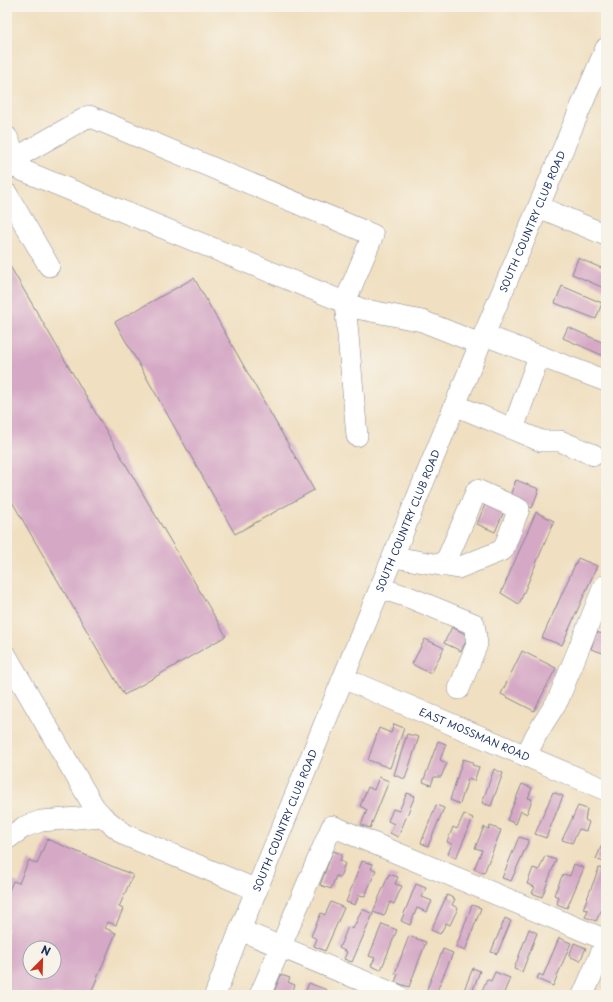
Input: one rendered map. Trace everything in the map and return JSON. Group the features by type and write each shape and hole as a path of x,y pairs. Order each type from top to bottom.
{"street":[{"name":"SOUTH COUNTRY CLUB ROAD","path":"215,995 240,930 455,405 606,48"},
{"path":"10,162 89,116 373,235 345,302 357,436"},
{"path":"7,137 10,162"},
{"path":"10,162 361,309 422,322 482,340 518,348 606,381"},
{"path":"7,194 49,266"},
{"path":"539,207 606,235"},
{"path":"513,429 540,356"},
{"path":"455,405 540,441 560,441 594,455"},
{"path":"394,557 444,566"},
{"path":"526,756 536,735 558,700 604,586"},
{"path":"380,588 411,598 474,624 477,644 459,689"},
{"path":"7,657 91,801 102,816 126,835 257,890"},
{"name":"EAST MOSSMAN ROAD","path":"343,678 606,790"},
{"path":"7,839 24,827 41,821 102,816"},
{"path":"260,995 332,826 606,941 583,995"},
{"path":"240,930 397,995"}],"building":[{"path":"578,258 606,270 606,289 572,274"},
{"path":"7,261 226,636 124,695 7,493"},
{"path":"194,278 314,490 235,534 115,322"},
{"path":"562,286 602,303 596,319 555,303"},
{"path":"568,327 606,344 606,357 563,338"},
{"path":"516,480 539,489 532,508 509,498"},
{"path":"486,502 504,511 495,532 477,524"},
{"path":"536,512 554,521 519,604 501,593"},
{"path":"578,558 597,566 562,645 542,638"},
{"path":"452,627 469,636 461,651 444,643"},
{"path":"596,632 606,635 606,654 591,649"},
{"path":"425,639 444,648 431,674 412,664"},
{"path":"522,651 556,668 534,711 501,694"},
{"path":"394,724 404,728 390,768 368,760 379,728 391,733"},
{"path":"407,734 419,737 405,779 394,775"},
{"path":"438,741 446,744 440,760 447,763 441,777 434,777 431,785 423,782"},
{"path":"463,759 473,762 472,765 479,767 474,781 468,779 460,804 450,800"},
{"path":"494,769 503,773 491,806 482,803"},
{"path":"379,777 389,781 370,828 361,825 367,810 360,806 368,787 374,790"},
{"path":"522,784 532,788 528,798 532,799 527,814 521,811 516,824 507,820"},
{"path":"553,792 563,796 546,838 535,834"},
{"path":"407,793 415,796 398,837 390,833 394,824 388,821 393,809 399,811"},
{"path":"436,805 444,808 428,846 421,843"},
{"path":"578,806 587,809 585,820 589,822 586,831 579,829 572,843 562,840"},
{"path":"464,814 473,818 456,858 448,854 452,844 447,842 453,827 457,829"},
{"path":"490,826 501,830 484,873 474,869 482,850 475,848 484,827 489,829"},
{"path":"606,835 606,863 596,859"},
{"path":"519,837 529,840 511,881 502,878"},
{"path":"47,839 133,875 119,907 123,909 116,925 108,922 105,928 116,933 90,995 7,995 7,895 13,881 19,883 29,860 37,864"},
{"path":"333,851 342,854 340,861 345,863 340,877 336,876 331,889 320,885"},
{"path":"545,856 556,860 542,897 532,893 535,887 527,884 533,868 539,870"},
{"path":"362,861 373,864 371,869 376,870 365,896 359,895 355,905 346,902"},
{"path":"574,864 584,868 567,908 557,904 559,897 554,895 563,874 570,876"},
{"path":"599,868 606,870 606,901 596,921 585,917 588,910 583,909"},
{"path":"389,874 398,877 395,884 402,886 394,904 390,902 384,916 373,912"},
{"path":"416,884 426,888 422,897 432,901 427,912 417,908 410,925 401,921"},
{"path":"447,895 455,899 452,905 458,908 450,925 446,923 440,934 431,930"},
{"path":"331,902 344,908 325,951 314,946 317,939 311,936 321,913 325,915"},
{"path":"472,905 481,908 465,951 456,947"},
{"path":"362,909 373,914 352,962 344,959 347,952 339,948 348,927 353,929"},
{"path":"505,918 511,921 497,954 491,952"},
{"path":"382,924 397,930 381,970 371,966 375,958 369,956"},
{"path":"529,929 537,933 522,972 514,969"},
{"path":"409,936 426,942 409,987 395,982 398,974 395,973"},
{"path":"559,938 571,943 553,986 537,979 539,974 543,976"},
{"path":"574,943 586,948 580,961 569,956"},
{"path":"443,949 453,953 436,993 427,989"},
{"path":"473,968 480,971 471,995 462,995"},
{"path":"495,972 510,978 503,995 480,995 487,979 491,981"},
{"path":"281,975 290,978 288,982 295,985 291,995 273,995"},
{"path":"309,983 327,990 325,995 304,995"}]}
